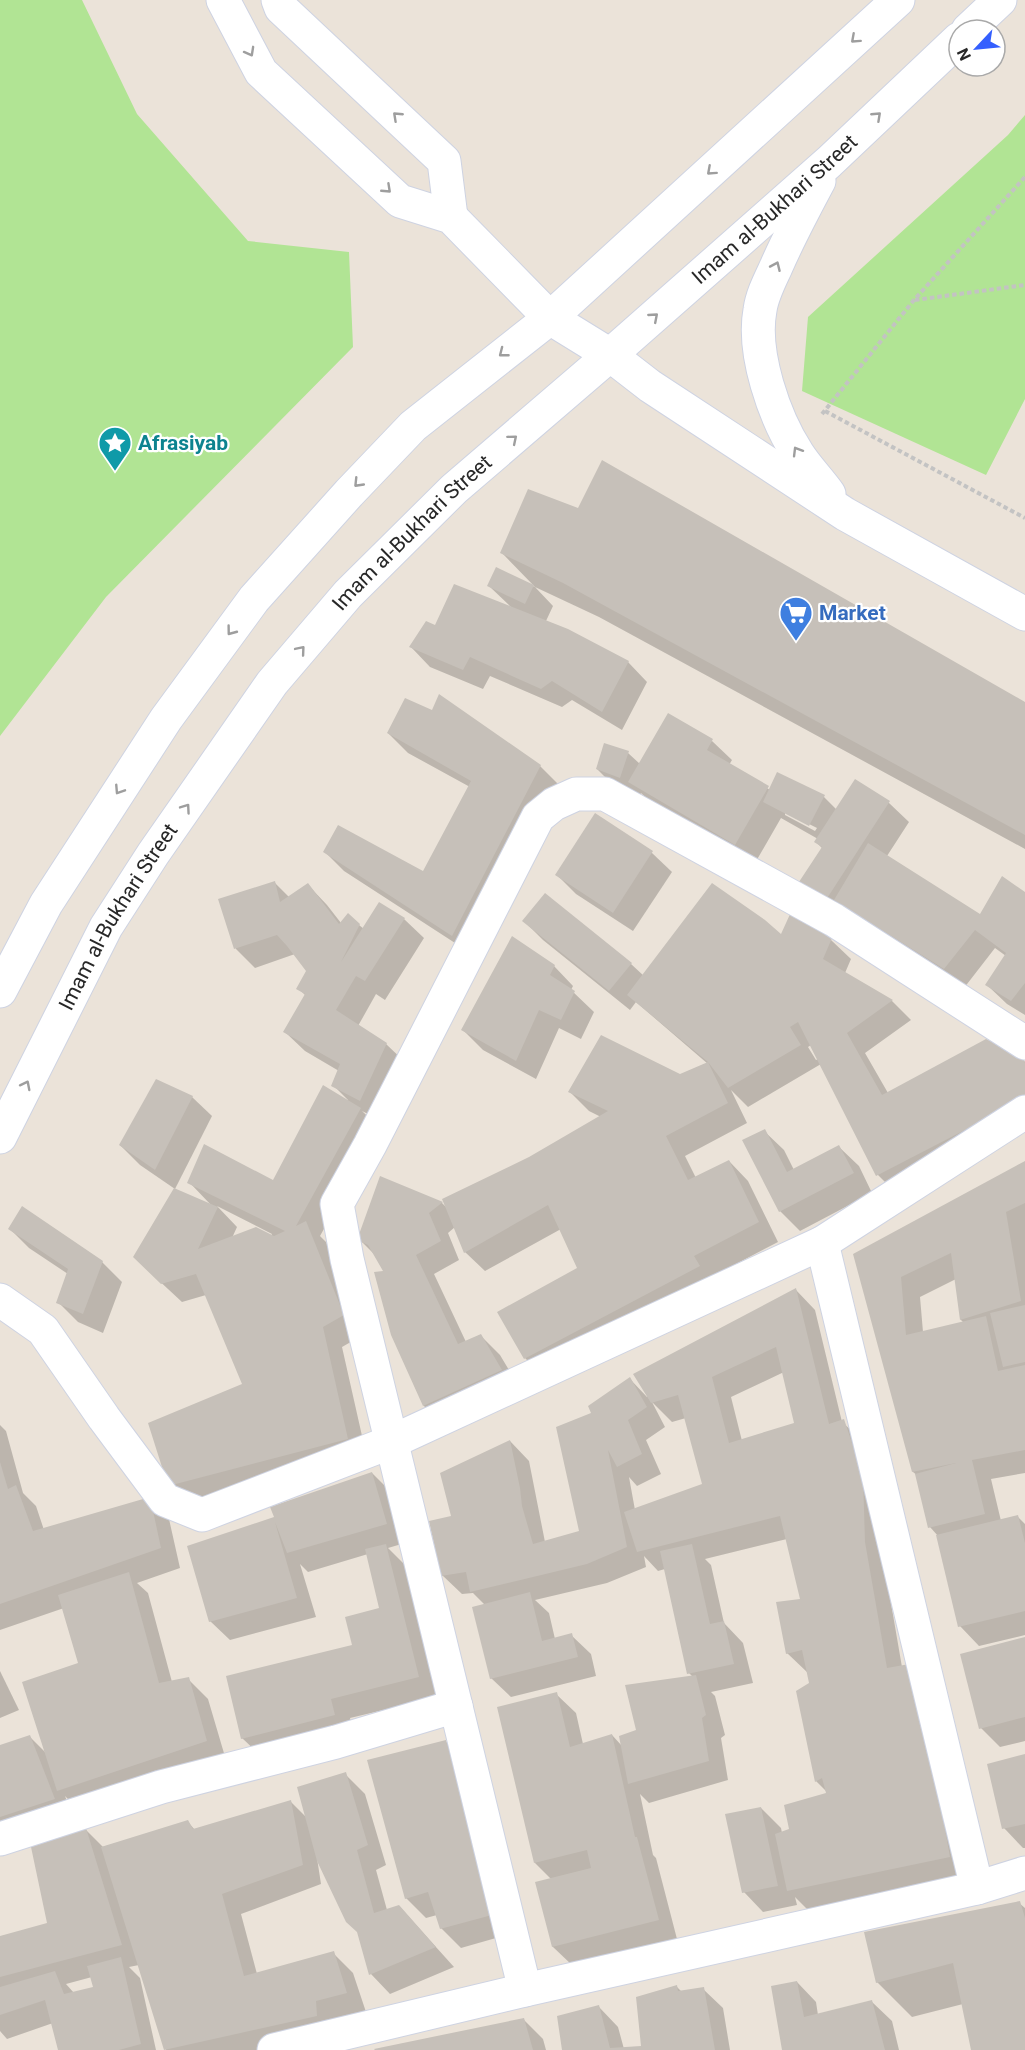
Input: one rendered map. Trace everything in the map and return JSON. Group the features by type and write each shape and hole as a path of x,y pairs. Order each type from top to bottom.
{"street":[{"path":"223,0 261,72 400,201 451,217 550,318 610,355 650,386 845,514 1025,614"},
{"path":"278,0 281,8 444,161 451,217"},
{"path":"0,991 46,904 166,719 255,599 349,493 413,426 550,318 898,0"},
{"path":"981,18 1000,0"},
{"name":"Imam al-Bukhari Street","path":"0,1137 106,927 153,854 272,683 348,594 454,489 830,162 947,50"},
{"path":"830,162 785,245 767,285 760,310 759,346 766,379 778,415 798,453 845,514"},
{"path":"525,1990 347,1259 337,1204 370,1145 538,817 554,804 576,794 605,794 834,920 1025,1043"},
{"path":"0,1300 43,1330 165,1500 202,1515 391,1442 822,1243 1025,1112"},
{"path":"822,1243 977,1888"},
{"path":"0,1839 161,1787 336,1742 456,1706"},
{"path":"274,2050 321,2044 525,1990 977,1888 1025,1873"}],"path":[{"path":"798,453 824,410 915,300 1025,177"},
{"path":"915,300 1025,285"},
{"path":"824,410 1025,518"}],"green space":[{"name":"Afrasiyab","path":"0,0 82,0 137,114 248,241 349,252 353,347 106,597 0,736"},
{"path":"1025,115 1025,399 986,475 802,391 808,317 1008,135"}],"building":[{"name":"Market","path":"602,460 1025,702 1025,835 563,583 500,553 528,489 578,508"},
{"path":"496,567 534,585 525,604 487,586"},
{"path":"454,584 568,629 629,661 602,712 552,681 541,689 470,657 463,670 409,647 426,621 435,625"},
{"path":"439,694 541,765 452,936 323,852 338,825 423,871 471,781 387,733 405,698 432,710"},
{"path":"668,713 713,739 707,750 769,786 735,845 628,782"},
{"path":"604,743 629,751 620,778 596,769"},
{"path":"777,772 825,795 809,826 763,802"},
{"path":"855,779 890,801 824,903 797,885 822,847 814,842"},
{"path":"595,813 653,851 613,913 555,875"},
{"path":"868,843 980,914 1002,876 1025,892 1025,983 1011,1001 985,985 1006,953 975,930 944,969 834,900"},
{"path":"275,881 280,902 308,883 339,924 348,913 360,924 341,962 379,902 405,918 365,981 356,976 336,1010 387,1043 360,1101 331,1086 340,1064 283,1032 305,994 296,989 306,971 287,946 277,935 234,949 218,899"},
{"path":"712,883 781,934 791,912 832,938 823,959 893,1000 847,1033 882,1095 986,1039 1022,1056 1025,1063 1025,1099 876,1176 798,1022 790,1027 801,1045 728,1088 708,1062 627,995"},
{"path":"545,893 632,963 609,991 522,921"},
{"path":"512,936 555,965 550,975 575,991 561,1020 539,1010 516,1061 461,1030"},
{"path":"601,1035 680,1074 708,1062 728,1103 666,1136 688,1180 729,1160 759,1222 694,1256 700,1266 524,1359 497,1312 577,1268 548,1205 464,1253 442,1199 529,1157 608,1111 568,1092"},
{"path":"156,1079 193,1096 155,1170 119,1145"},
{"path":"323,1085 361,1108 296,1226 306,1221 344,1315 323,1327 348,1439 168,1486 148,1423 242,1384 196,1274 161,1284 133,1257 174,1188 218,1207 198,1249 256,1227 274,1236 285,1231 187,1183 204,1144 273,1180"},
{"path":"765,1129 787,1172 839,1145 854,1173 779,1212 742,1140"},
{"path":"1025,1161 1025,1203 1006,1212 1021,1301 960,1320 951,1253 901,1277 906,1335 986,1316 998,1371 1025,1365 1025,1450 972,1460 985,1514 928,1528 915,1474 956,1463 912,1472 853,1254"},
{"path":"380,1176 443,1202 429,1213 441,1241 416,1255 458,1344 481,1334 502,1370 423,1406 391,1335 374,1272 383,1271 368,1245 357,1240"},
{"path":"22,1206 103,1261 83,1314 56,1303 68,1269 8,1229"},
{"path":"796,1288 829,1424 844,1419 863,1476 865,1542 887,1668 915,1663 950,1857 787,1891 775,1834 789,1829 784,1805 826,1793 822,1778 815,1782 796,1691 809,1683 802,1650 786,1654 776,1602 800,1599 780,1516 637,1552 624,1512 702,1484 678,1395 651,1403 633,1374","holes":["776,1347 794,1423 729,1443 712,1377"]},
{"path":"1025,1305 1025,1362 1003,1367 990,1313"},
{"path":"630,1377 647,1407 628,1420 642,1454 617,1467 608,1450 627,1547 587,1564 470,1592 466,1572 441,1576 429,1521 451,1516 440,1473 510,1440 522,1506 533,1544 579,1531 556,1427 591,1413 588,1406"},
{"path":"0,1462 8,1489 16,1485 33,1531 150,1497 161,1548 0,1604"},
{"path":"372,1472 387,1524 287,1553 275,1522 297,1598 209,1622 187,1546 274,1517 270,1507"},
{"path":"1018,1515 1025,1543 1025,1611 958,1627 936,1535"},
{"path":"386,1544 419,1677 331,1699 335,1715 241,1739 226,1676 352,1645 345,1617 379,1608 365,1549"},
{"path":"692,1544 710,1624 724,1621 734,1664 687,1674 660,1551"},
{"path":"129,1572 159,1683 189,1677 207,1741 57,1791 22,1682 78,1663 58,1595"},
{"path":"530,1592 542,1641 572,1633 578,1657 490,1679 472,1607"},
{"path":"1025,1637 1025,1717 979,1729 960,1654"},
{"path":"696,1675 706,1715 702,1718 709,1761 628,1784 619,1736 636,1730 625,1685"},
{"path":"557,1692 570,1747 612,1734 635,1837 637,1837 659,1920 552,1947 535,1882 591,1868 587,1850 534,1863 497,1707"},
{"path":"30,1735 55,1799 0,1817 0,1745"},
{"path":"446,1740 492,1915 440,1929 428,1892 405,1899 367,1760"},
{"path":"1025,1754 1025,1824 1002,1829 987,1764"},
{"path":"346,1772 368,1845 357,1850 374,1913 399,1905 436,1947 369,1975 357,1932 346,1922 317,1861 297,1787"},
{"path":"291,1800 303,1865 222,1894 244,1976 334,1951 347,1993 316,2001 317,2016 164,2050 101,1847 188,1820 193,1829"},
{"path":"761,1807 778,1886 742,1893 725,1814"},
{"path":"86,1828 122,1945 0,1977 0,1936 47,1923 31,1847"},
{"path":"1020,1901 1025,1918 1025,2050 971,2050 953,1963 876,1983 864,1932"},
{"path":"121,1957 141,2044 119,2050 58,2050 45,2000 0,2015 0,1987 55,1971 64,1994 93,1987 87,1966"},
{"path":"797,1981 804,2017 872,2000 885,2050 782,2050 771,1986"},
{"path":"677,1985 678,1991 704,1987 715,2050 562,2050 557,2016 599,2005 610,2048 641,2046 636,1997"},
{"path":"524,2018 533,2050 374,2049"}],"place":[{"name":"Afrasiyab","path":"115,472"},
{"name":"Market","path":"796,642"}]}
